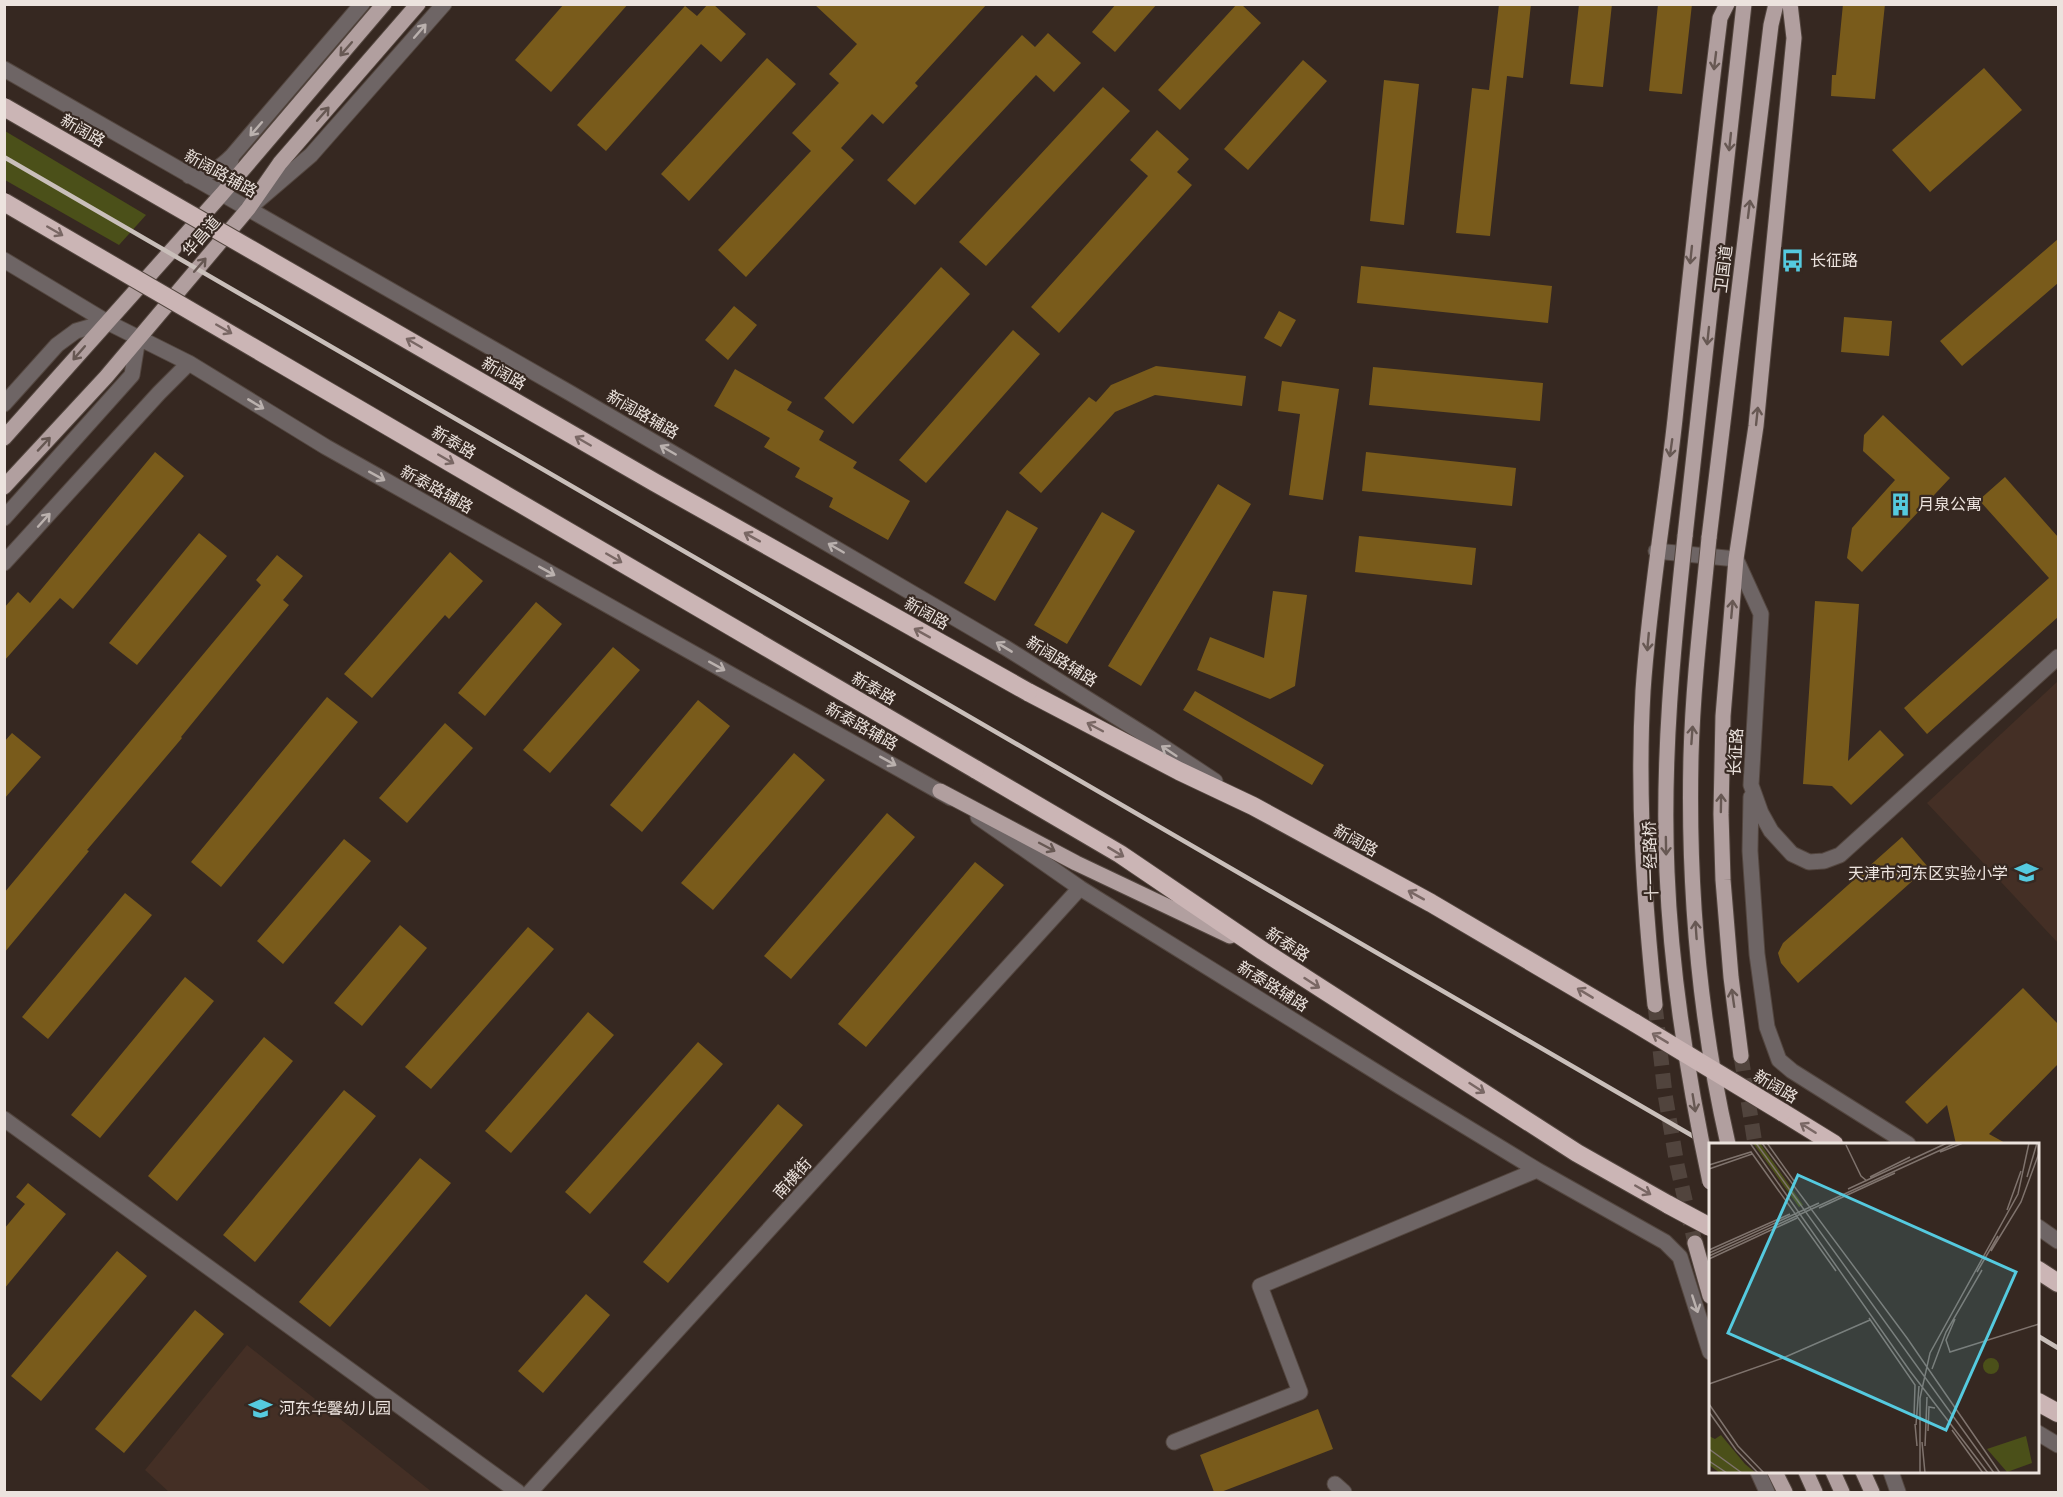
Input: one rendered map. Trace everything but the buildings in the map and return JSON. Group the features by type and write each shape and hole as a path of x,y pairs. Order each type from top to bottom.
{"highway":[{"name":"新阔路","path":"4,107 654,482 1028,692 1179,771 1253,806 1431,903 1832,1143"},
{"name":"新泰路","path":"4,202 1120,854 1263,951 1577,1153 1709,1226"},
{"path":"2039,1271 2058,1283"},
{"path":"2039,1403 2058,1413"}],"main road":[{"name":"华昌道","path":"4,438 222,194 384,4"},
{"name":"华昌道","path":"4,487 106,377 248,209 280,163 418,4"},
{"path":"1655,1005 1647,926 1640,764 1644,690 1656,551 1674,422 1693,233 1720,18 1727,4"},
{"name":"卫国道","path":"1685,536 1744,4"},
{"name":"卫国道","path":"1728,1143 1707,1030 1697,944 1691,812 1691,754 1697,659 1709,538 1771,25 1776,4"},
{"path":"1741,1056 1723,880 1721,814 1723,716 1736,559 1756,426 1793,50 1790,4"},
{"name":"十一经路桥","path":"1685,536 1668,707 1667,873 1682,1024 1696,1119 1709,1178"},
{"path":"940,791 1076,863 1263,951"},
{"path":"1695,1243 1709,1292"},
{"path":"1776,1473 1785,1492"},
{"path":"1806,1473 1815,1492"},
{"path":"1833,1473 1842,1492"},
{"path":"1863,1473 1872,1492"}],"street":[{"path":"189,176 218,169 232,156 362,4"},
{"path":"248,209 311,155 444,4"},
{"name":"新阔路辅路","path":"4,69 570,393 1006,648 1253,806"},
{"path":"222,194 232,156"},
{"name":"新泰路辅路","path":"4,260 107,322 189,363 326,447 940,791 1080,888 1537,1170 1665,1242 1680,1257 1709,1349"},
{"path":"4,404 57,345 76,331 107,322"},
{"path":"4,518 132,375 138,338"},
{"path":"4,563 189,363"},
{"path":"1656,551 1736,559"},
{"name":"长征路","path":"1736,559 1761,614 1751,785 1761,813 1771,831 1792,854 1809,862 1824,861 1840,855 2058,657"},
{"path":"1751,785 1750,851 1757,954 1767,1027 1772,1044 1779,1060 1792,1071 1906,1143"},
{"name":"南横街","path":"530,1492 1080,888"},
{"path":"4,1119 518,1492"},
{"path":"1174,1442 1300,1392 1260,1286 1537,1170"},
{"path":"2039,1228 2058,1240"},
{"path":"2039,1433 2058,1445"},
{"path":"1758,1473 1767,1492"},
{"path":"1891,1473 1898,1492"}],"shaded area":[{"name":"天津市河东区实验小学","path":"2058,681 2058,943 1927,803"},
{"name":"河东华馨幼儿园","path":"247,1345 432,1492 169,1492 145,1470"}],"green space":[{"path":"5,131 146,215 119,245 5,180"}],"tunnel":[{"path":"1655,1005 1665,1094 1677,1165 1695,1243"},
{"path":"1741,1056 1755,1143"}],"railway":[{"path":"4,157 1709,1145"},
{"path":"2039,1337 2058,1348"}],"place":[{"name":"长征路","path":"1792,260"},
{"name":"月泉公寓","path":"1900,504"},
{"name":"天津市河东区实验小学","path":"2026,873"},
{"name":"河东华馨幼儿园","path":"261,1408"}]}
